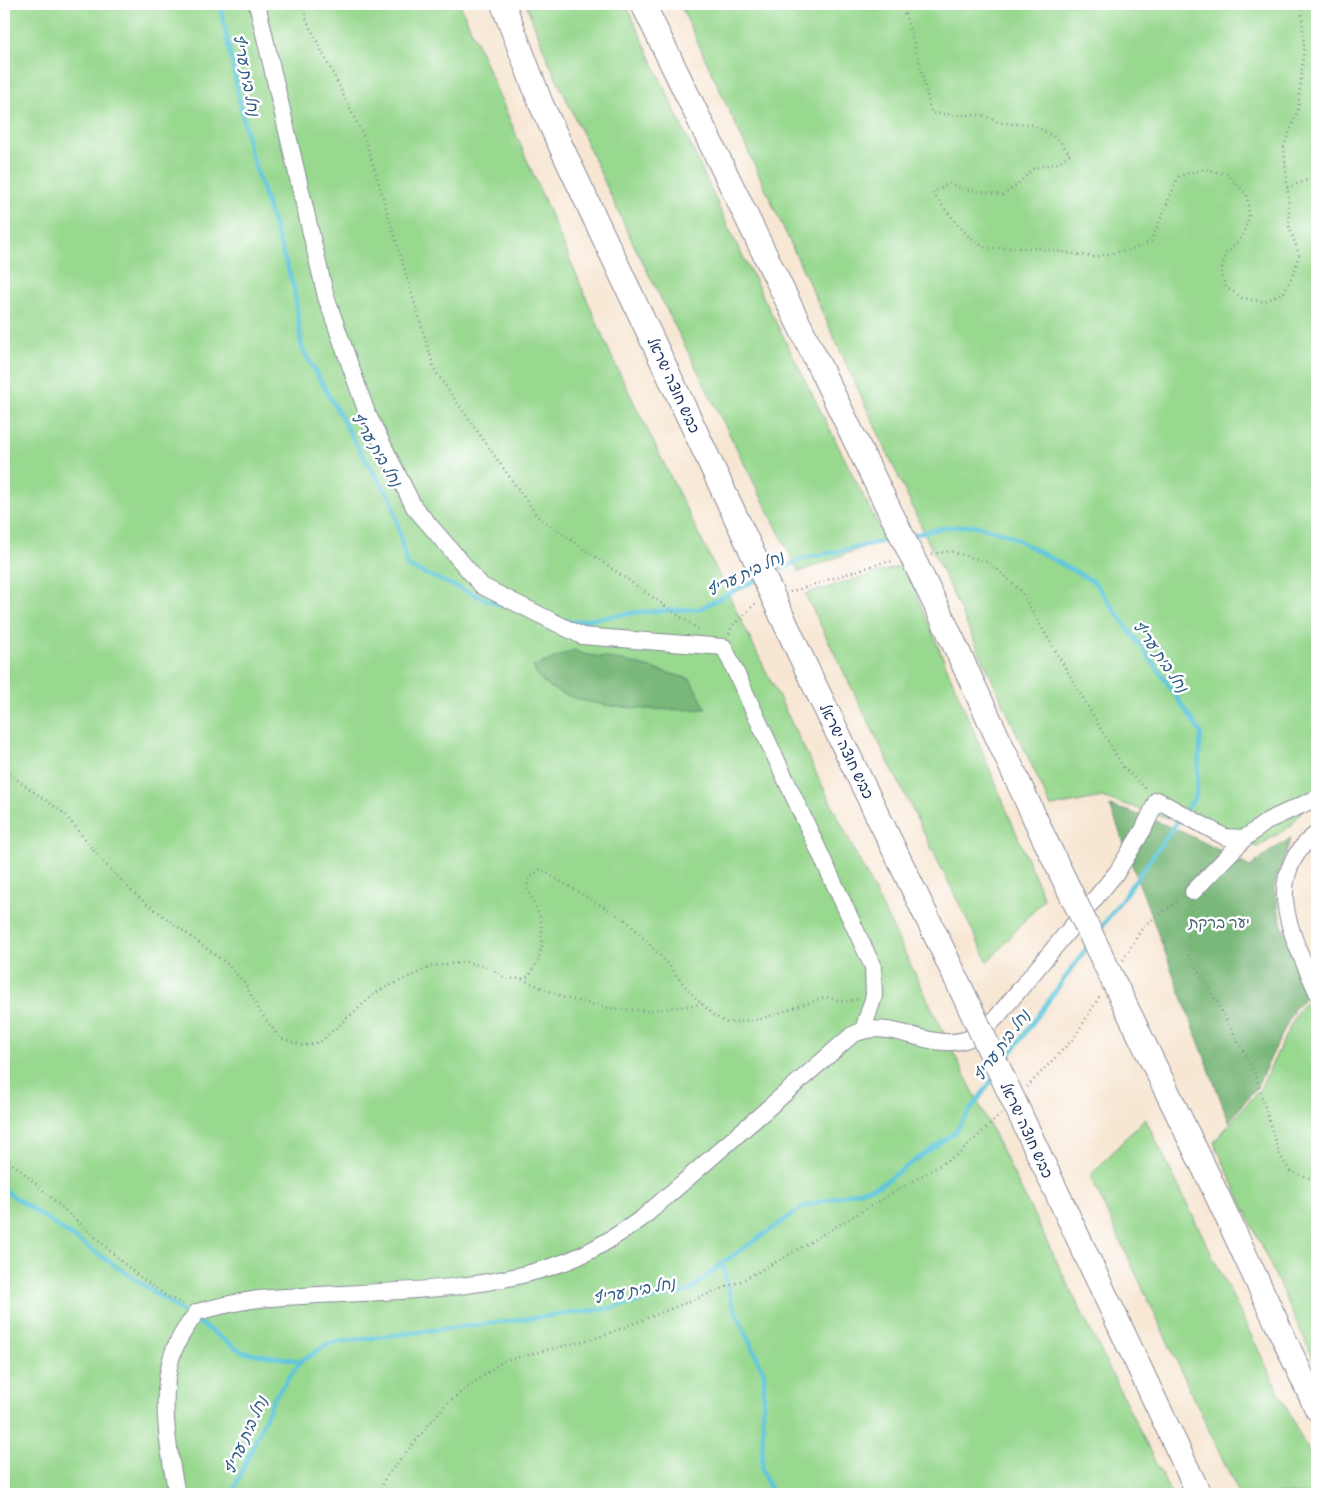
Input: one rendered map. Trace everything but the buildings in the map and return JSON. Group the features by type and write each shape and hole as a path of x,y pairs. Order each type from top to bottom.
{"highway":[{"name":"כביש חוצה ישראל","path":"503,4 541,104 810,676 938,940 1199,1494"},
{"path":"643,4 946,624 1045,840 1207,1174 1317,1409"}],"street":[{"path":"257,4 326,297 367,413 414,507 482,586 582,636 724,647 873,967 874,996 863,1030"},
{"path":"1193,892 1245,838 1270,820 1317,798"},
{"path":"177,1494 168,1451 166,1401 170,1363 183,1332 197,1312 258,1299 440,1288 511,1278 566,1262 607,1242 641,1219 852,1035 863,1030 895,1030 921,1038 950,1043 966,1040 981,1032 996,1018 1117,872 1143,830 1157,800 1225,837 1245,838"},
{"path":"1317,833 1304,844 1295,857 1289,871 1285,898 1288,922 1317,992"}],"path":[{"path":"302,4 307,21 366,141 435,371 537,516 700,630"},
{"path":"902,4 920,64 931,113 982,115 1001,123 1034,125 1058,140 1070,154 1058,163 1034,168 1017,185 1003,195 962,189 949,183 933,193 968,235 985,248 1036,248 1094,257 1134,249 1151,241 1179,176 1204,169 1227,174 1247,195 1249,217 1242,237 1224,255 1221,275 1226,287 1242,298 1264,302 1284,292 1294,273 1298,254 1289,226 1284,146 1298,110 1304,46 1301,4"},
{"path":"1287,188 1317,176"},
{"path":"4,773 10,775 65,814 102,861 138,897 226,963 244,982 260,1012 280,1038 288,1042 304,1046 320,1042 378,991 432,966 466,962 491,968 505,978 522,979 565,998 609,1008 648,1011 702,1004"},
{"path":"522,979 529,976 538,961 542,945 541,919 527,888 528,880 540,869 627,921 668,964 688,991 712,1015 727,1023 761,1019 826,997 844,1002 874,996"},
{"path":"1119,965 1144,925 1193,892"},
{"path":"1193,892 1188,954 1213,995 1254,1071 1280,1156 1290,1171 1317,1181"},
{"path":"1022,1092 1074,1038 1104,990"},
{"path":"379,1494 385,1478 447,1403 503,1361 599,1337 738,1282 785,1257 960,1154 1003,1113"},
{"path":"4,1159 17,1167 136,1274 165,1295 197,1312"}],"green space":[{"path":"4,4 460,4 613,360 1171,1494 4,1494"},
{"path":"526,4 626,4 729,229 885,539 799,572 631,239 548,60"},
{"path":"680,4 1317,4 1317,789 1291,826 1257,847 1102,797 1051,807"},
{"path":"904,565 1044,899 988,962 805,594"},
{"path":"574,650 583,654 625,661 690,679 706,709 644,709 596,703 574,698 555,690 540,679 533,667"},
{"name":"יער ברקת","path":"1110,806 1182,832 1250,867 1291,838 1274,887 1282,926 1313,989 1294,1009 1257,1086 1229,1122"},
{"path":"1311,996 1317,1013 1317,1367 1214,1142 1260,1089 1297,1012"},
{"path":"1145,1118 1317,1470 1317,1494 1239,1494 1090,1176"}],"waterway":[{"name":"נחל בית עריף","path":"220,4 250,151 294,288 302,348 363,456 392,500 407,566 506,606"},
{"name":"נחל בית עריף","path":"909,536 942,528 974,525 1007,534 1094,582 1159,671 1201,733 1196,796 1098,932"},
{"name":"נחל בית עריף","path":"770,574 802,559 894,539"},
{"name":"נחל בית עריף","path":"567,621 573,622 639,612 699,609 758,579"},
{"name":"נחל בית עריף","path":"1003,1064 1088,946"},
{"name":"נחל בית עריף","path":"232,1494 274,1398 301,1361 330,1343 605,1309 690,1291 722,1263 805,1206 880,1185 953,1134 995,1076"},
{"path":"4,1190 189,1316"},
{"path":"722,1263 732,1303 764,1373 762,1470 772,1494"},
{"path":"195,1320 242,1352 301,1361"}]}
